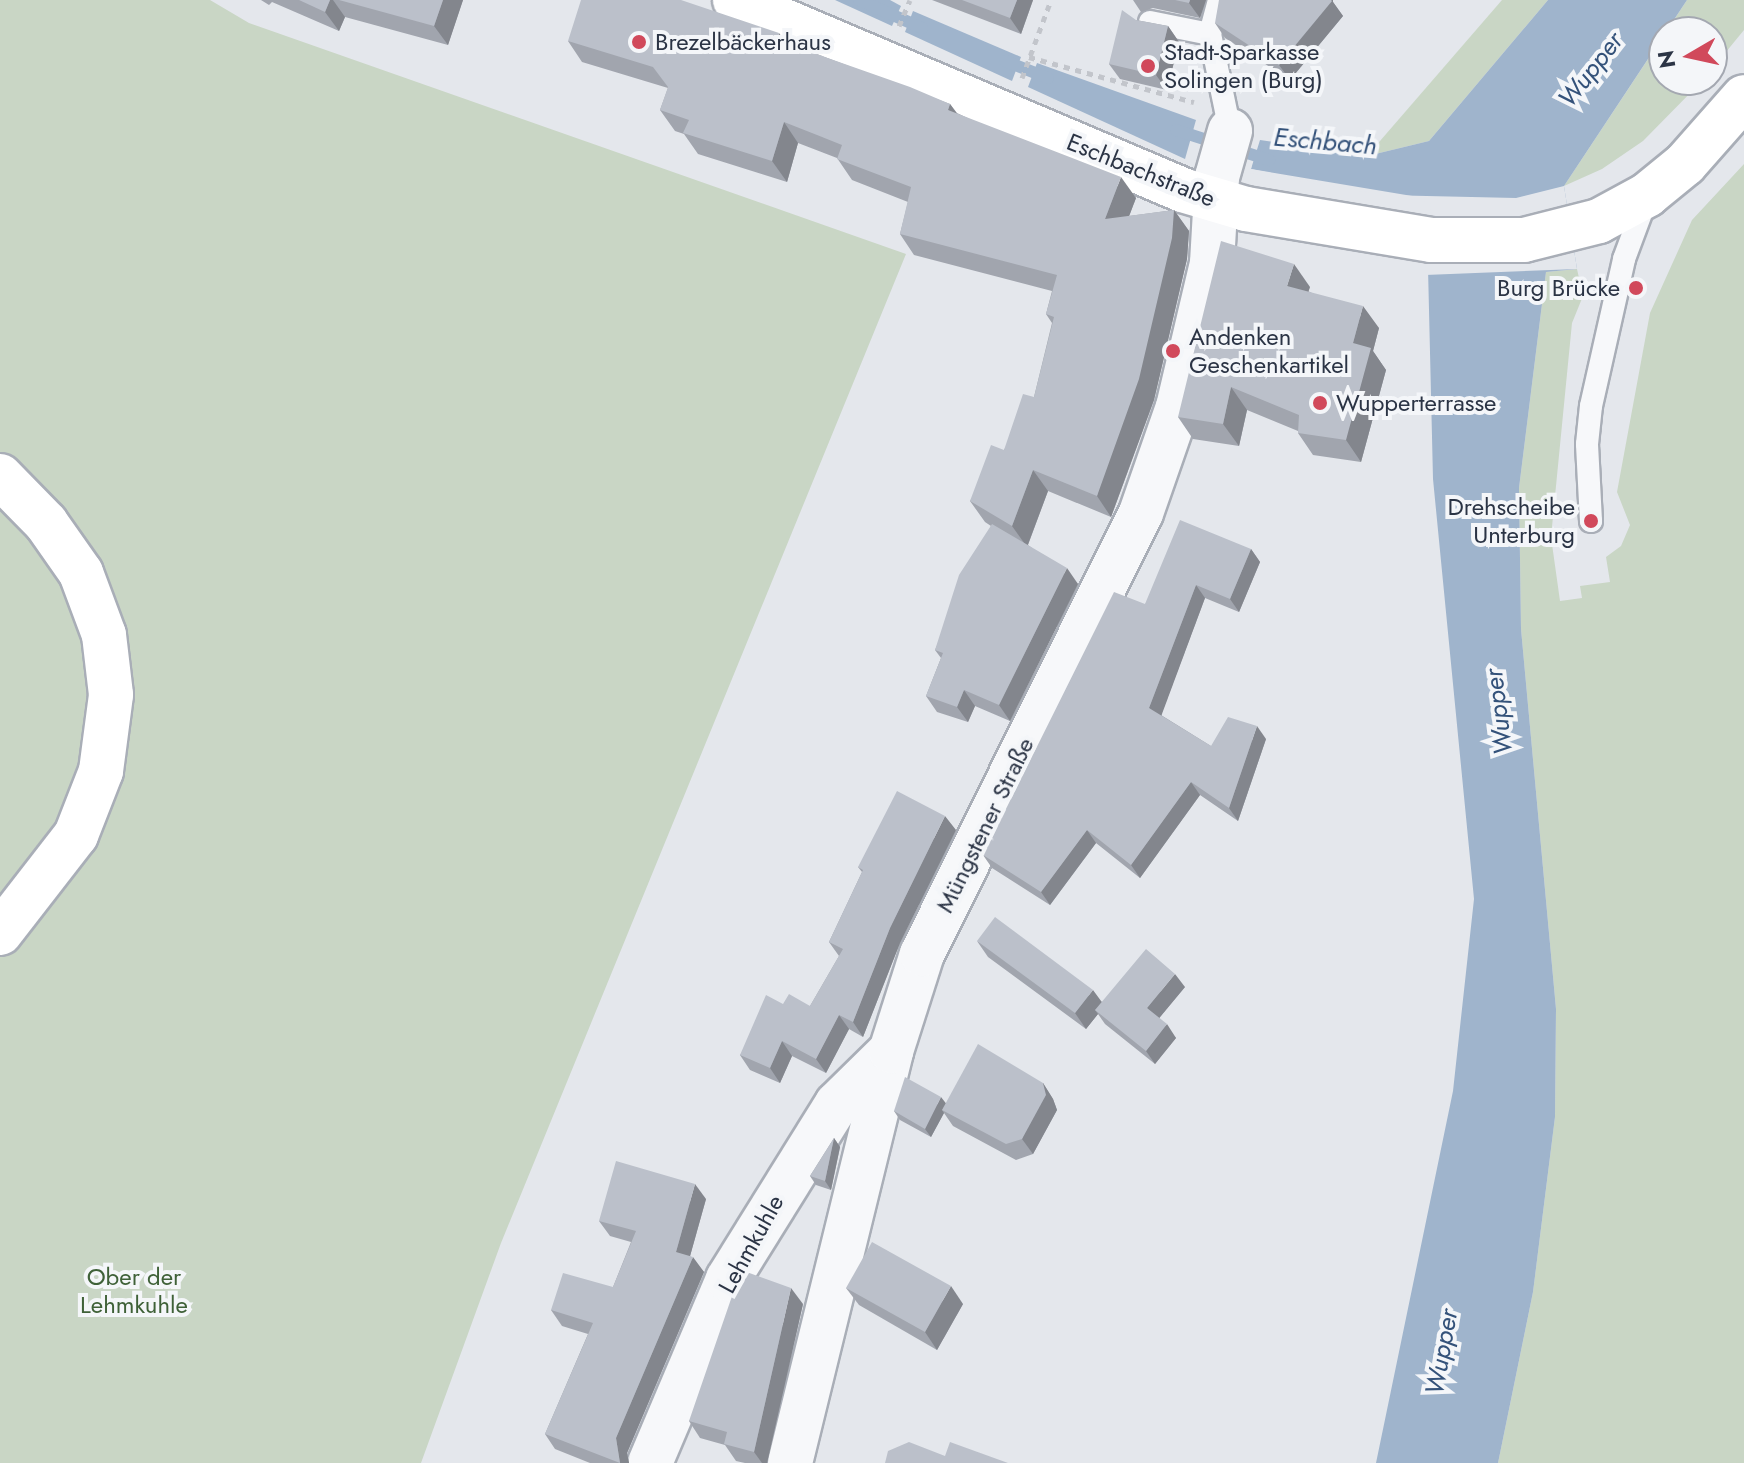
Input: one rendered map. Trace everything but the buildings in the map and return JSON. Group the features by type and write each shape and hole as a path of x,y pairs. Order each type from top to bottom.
{"main road":[{"name":"Eschbachstraße","path":"735,0 1227,196 1431,240 1524,240 1571,231 1647,195 1685,164 1744,97"},
{"path":"0,476 46,523 81,573 104,635 111,695 101,771 76,835 0,933"}],"street":[{"name":"Müngstener Straße","path":"790,1463 891,1051 922,954 1141,513 1197,335 1227,196 1214,117"},
{"name":"Lehmkuhle","path":"650,1463 728,1279 837,1104 891,1051"}],"lane":[{"path":"1214,117 1210,34 1219,0"},
{"path":"1150,22 1210,34"},
{"path":"1591,521 1591,406 1624,259 1647,195"}],"path":[{"path":"1019,84 1051,0"},
{"path":"898,29 908,3"},
{"path":"1029,57 1214,117"}],"green space":[{"name":"Ober der Lehmkuhle","path":"0,0 210,0 249,23 906,254 501,1243 421,1463 0,1463"},
{"path":"1502,0 1548,0 1429,141 1367,156"},
{"path":"1687,0 1744,0 1744,30 1728,50 1728,16 1676,16"},
{"path":"1648,59 1648,96 1687,96 1643,141 1602,169 1564,186"},
{"path":"1744,164 1744,1463 1498,1463 1533,1292 1555,1117 1556,1009 1521,629 1519,488 1546,272 1577,269 1583,296 1572,323 1551,537 1560,601 1582,598 1580,586 1610,582 1606,557 1621,546 1630,525 1617,492 1650,313 1692,220"}],"water":[{"path":"835,0 890,0 901,6 892,26"},
{"name":"Wupper","path":"1548,0 1687,0 1676,16 1648,16 1648,59 1564,186 1577,269 1546,272 1519,488 1521,629 1556,1009 1555,1117 1533,1292 1498,1463 1376,1463 1453,1091 1474,899 1433,479 1428,268 1436,200 1251,169 1260,140 1367,156 1429,141"},
{"path":"913,11 1021,57 1012,81 905,32"},
{"path":"1037,63 1196,120 1185,159 1028,87"}],"pier":[{"path":"1256,138 1251,169 1378,194 1250,173"},
{"path":"1564,186 1577,269 1425,275 1431,203 1383,195 1516,198"}],"waterway":[{"name":"Eschbach","path":"859,0 922,28"},
{"name":"Eschbach","path":"1005,61 1048,78"},
{"name":"Eschbach","path":"1176,130 1269,160"}],"place":[{"name":"Brezelbäckerhaus","path":"639,42"},
{"name":"Stadt-Sparkasse Solingen (Burg)","path":"1148,66"},
{"name":"Burg Brücke","path":"1636,288"},
{"name":"Andenken Geschenkartikel","path":"1173,351"},
{"name":"Wupperterrasse","path":"1320,403"},
{"name":"Drehscheibe Unterburg","path":"1591,521"}]}
